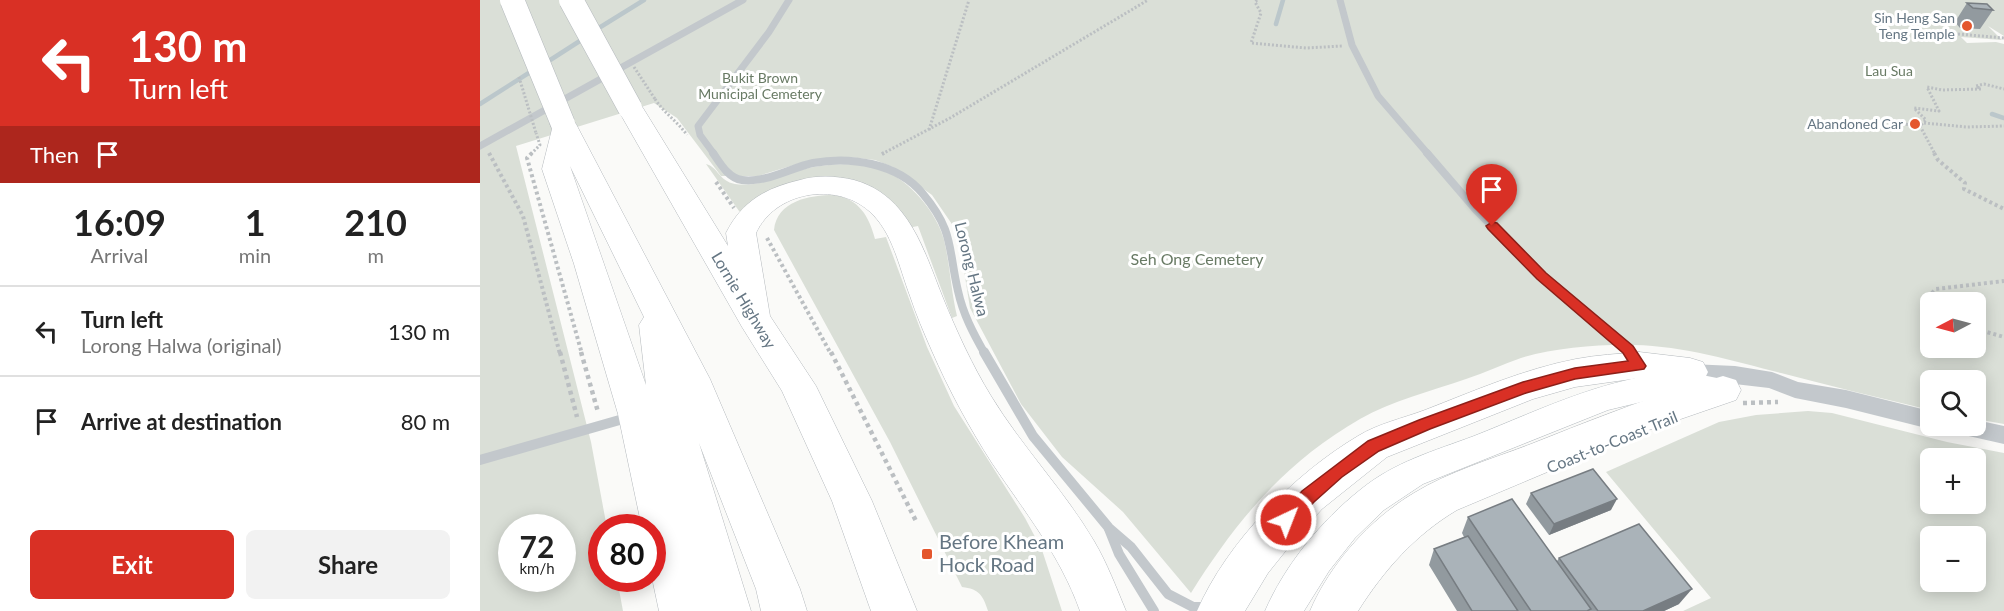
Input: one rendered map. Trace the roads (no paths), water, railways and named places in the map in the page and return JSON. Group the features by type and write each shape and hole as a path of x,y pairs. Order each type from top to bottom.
{"highway":[{"path":"512,0 555,129 652,299 692,379 778,589 784,611"},
{"name":"Lornie Highway","path":"571,0 630,108 754,318 798,387 852,501 894,611"},
{"path":"555,129 556,169 590,264 624,419 682,611"},
{"path":"754,318 741,233 746,221 762,205 781,195 818,186 848,187 867,195 882,207 903,236 968,392 994,435 1082,563 1103,611"},
{"path":"652,299 665,392 728,611"},
{"path":"1237,607 1253,559 1300,504 1336,472 1373,446 1424,424 1523,388 1575,374 1639,366 1715,389"},
{"path":"1334,611 1365,566 1390,537 1416,514 1446,497 1715,389"}],"street":[{"path":"1284,611 1309,568 1344,526 1389,487 1431,466 1589,404 1638,390 1687,383 1715,389 1735,374 1772,380 1789,396"},
{"path":"1237,607 1293,562 1336,515 1367,488 1406,463 1454,441 1589,392 1715,389 1783,392 1789,396 1846,399 1920,418"},
{"path":"1986,431 2004,435"}],"lane":[{"path":"482,145 743,0"},
{"name":"Lorong Halwa","path":"789,0 769,32 698,126 698,131 728,174 734,178 752,180 799,166 829,162 866,162 904,177 935,206 950,239 958,291 969,326 1033,436 1109,528 1131,547 1168,594 1193,607 1237,607"},
{"path":"1340,0 1352,45 1378,96 1476,210 1542,276 1628,349 1639,366"},
{"path":"480,460 624,419"},
{"name":"Lorong Halwa","path":"1109,528 1119,554 1154,611"}],"waterway":[{"path":"594,31 644,0"},
{"path":"1276,24 1283,0"},
{"path":"544,64 586,37"},
{"path":"480,104 535,69"},
{"path":"1992,114 2004,118"}],"place":[{"name":"Sin Heng San Teng Temple","path":"1967,26"},
{"name":"Abandoned Car","path":"1915,124"},
{"name":"Before Kheam Hock Road","path":"927,554"}],"park label":[{"name":"Lau Sua","path":"1889,71"},
{"name":"Bukit Brown Municipal Cemetery","path":"760,86"},
{"name":"Seh Ong Cemetery","path":"1197,259"}]}
